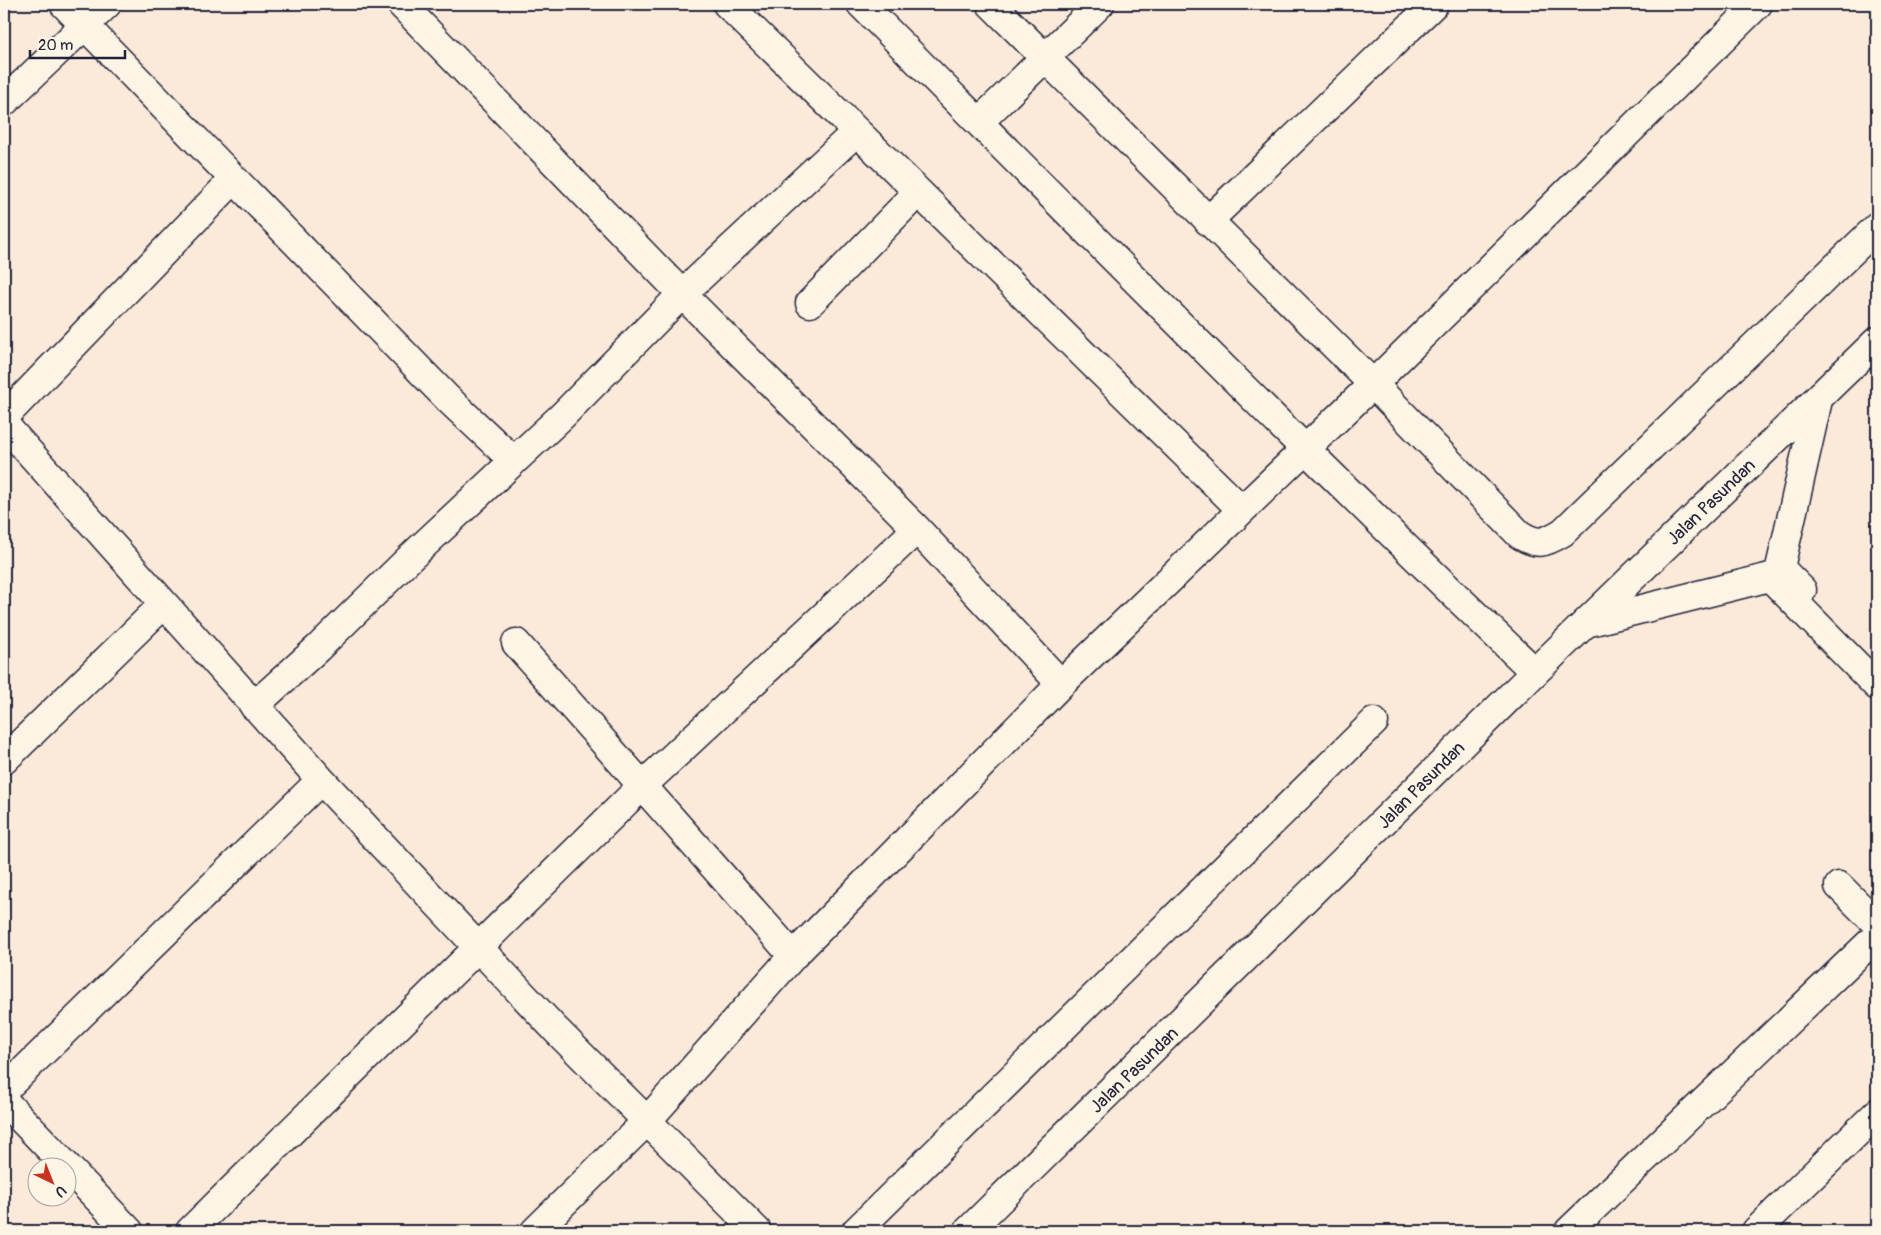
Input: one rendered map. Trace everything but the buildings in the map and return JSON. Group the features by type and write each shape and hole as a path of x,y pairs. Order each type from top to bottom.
{"street":[{"path":"64,4 448,399 514,461"},
{"path":"4,102 106,4"},
{"path":"400,4 682,294 917,529 1061,684"},
{"path":"727,4 1242,510"},
{"path":"861,4 1408,551 1535,672"},
{"path":"992,4 1373,384 1519,534 1530,542 1543,542 1563,532 1877,227"},
{"path":"979,122 1100,4"},
{"path":"1208,220 1434,4"},
{"path":"535,1231 646,1122 794,956 1061,684 1373,384 1758,4"},
{"path":"254,706 318,648 562,416 682,294 856,132"},
{"path":"4,417 234,179"},
{"path":"810,303 918,193"},
{"name":"Jalan Pasundan","path":"968,1231 1586,622 1877,341"},
{"path":"1775,572 1818,400"},
{"path":"4,424 321,780 556,1030 757,1231"},
{"path":"190,1231 642,786 917,529"},
{"path":"1586,622 1775,572"},
{"path":"1775,572 1877,668"},
{"path":"1775,572 1877,686"},
{"path":"4,760 164,604"},
{"path":"516,644 794,956"},
{"path":"856,1231 1374,722"},
{"path":"4,1090 321,780"},
{"path":"1839,886 1877,924"},
{"path":"1569,1231 1877,936"},
{"path":"4,1101 129,1231"},
{"path":"1756,1231 1877,1113"}]}
